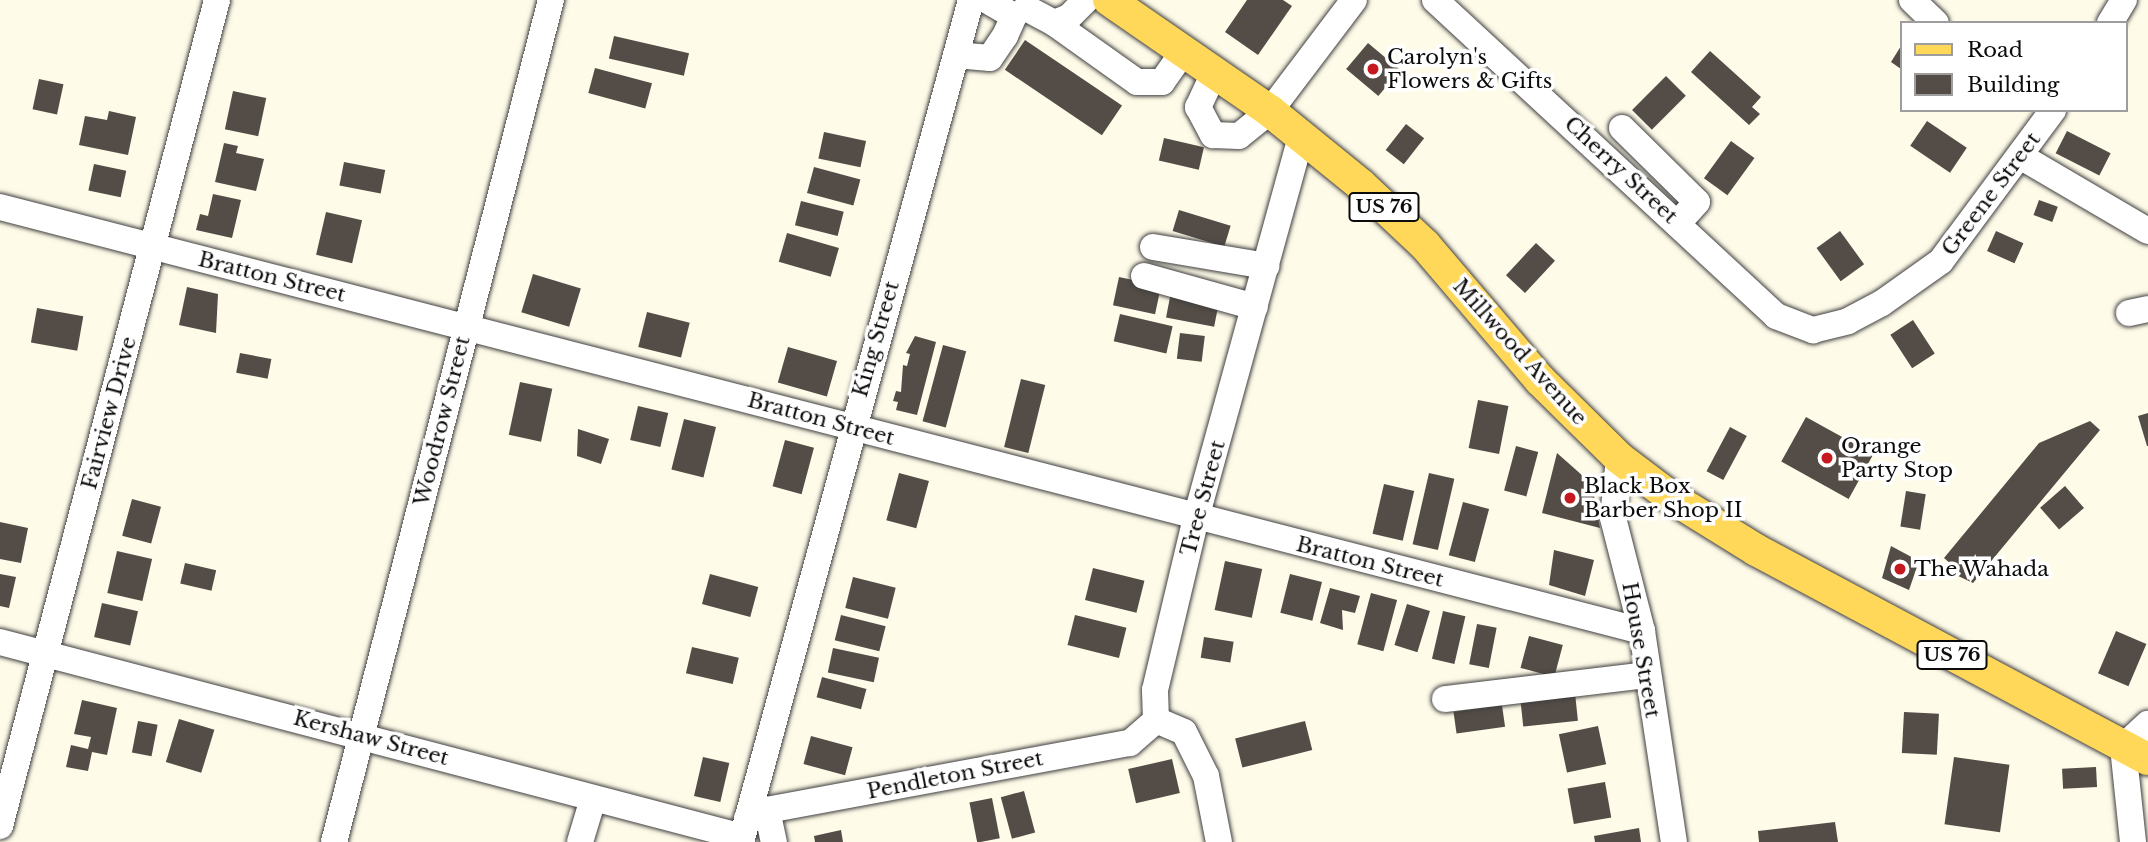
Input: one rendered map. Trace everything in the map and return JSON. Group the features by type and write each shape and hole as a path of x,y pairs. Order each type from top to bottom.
{"main road":[{"name":"Millwood Avenue","path":"1109,0 1270,111 1425,245 1540,380 1619,458 1746,544 2136,753"}],"street":[{"name":"Fairview Drive","path":"0,826 217,0"},
{"name":"Woodrow Street","path":"334,842 551,0"},
{"name":"King Street","path":"749,827 852,426 971,0"},
{"path":"986,0 1026,8 1054,23 1137,82 1162,82 1183,52"},
{"path":"1054,23 1069,17 1086,0"},
{"path":"1214,73 1198,107 1213,135 1239,136 1270,111 1354,0"},
{"name":"Cherry Street","path":"1435,0 1776,316 1813,330"},
{"path":"1912,0 1934,21"},
{"path":"2111,21 2124,0"},
{"path":"956,55 990,58 1026,8"},
{"name":"Greene Street","path":"1813,330 1848,321 1882,303 1941,261 2020,156 2043,114"},
{"path":"1622,128 1697,202 1678,223"},
{"name":"Tree Street","path":"1156,720 1155,690 1196,518 1301,136"},
{"path":"2020,156 2148,231"},
{"path":"1632,180 1653,159"},
{"name":"Bratton Street","path":"0,207 1642,631"},
{"path":"1153,247 1266,265"},
{"path":"1144,276 1255,307"},
{"name":"House Street","path":"1619,458 1613,519 1642,631 1646,675 1674,842"},
{"name":"Kershaw Street","path":"0,642 362,734 593,799 749,827"},
{"path":"1445,699 1646,675"},
{"path":"1156,720 1184,732 1206,776 1219,842"},
{"name":"Pendleton Street","path":"749,827 1130,743 1156,720"},
{"path":"2133,842 2136,753 2148,724"},
{"path":"2136,753 2148,770"},
{"path":"580,842 593,799"},
{"path":"749,827 774,842"}],"building":[{"path":"1247,0 1283,0 1292,6 1258,55 1225,32"},
{"path":"614,36 689,53 684,76 609,58"},
{"path":"1025,40 1122,105 1102,135 1005,70"},
{"name":"Carolyn's Flowers & Gifts","path":"1368,43 1400,70 1378,96 1346,69"},
{"path":"1899,49 1899,68 1891,62"},
{"path":"1710,51 1761,97 1752,107 1760,114 1749,125 1691,72"},
{"path":"595,68 652,83 645,108 588,93"},
{"path":"1666,76 1686,96 1652,130 1632,110"},
{"path":"39,79 63,84 57,115 33,109"},
{"path":"233,91 266,98 258,136 225,129"},
{"path":"109,111 136,117 128,155 79,145 85,116 107,120"},
{"path":"1927,121 1967,148 1950,173 1910,146"},
{"path":"1406,124 1424,138 1404,164 1386,150"},
{"path":"2067,131 2111,153 2099,176 2056,153"},
{"path":"824,132 866,141 860,167 818,158"},
{"path":"1164,138 1204,147 1199,170 1159,160"},
{"path":"1731,141 1754,158 1727,195 1704,178"},
{"path":"224,143 238,146 236,153 264,159 256,191 215,182"},
{"path":"344,162 385,170 381,194 339,186"},
{"path":"94,164 126,171 121,197 88,190"},
{"path":"814,167 860,179 853,206 807,193"},
{"path":"213,194 241,200 232,238 196,230 200,214 208,216"},
{"path":"2039,200 2058,207 2052,222 2034,215"},
{"path":"801,201 844,212 838,236 795,225"},
{"path":"1179,210 1231,226 1224,247 1173,231"},
{"path":"326,212 362,220 352,263 316,255"},
{"path":"1840,231 1864,264 1841,281 1817,248"},
{"path":"1996,231 2023,243 2014,263 1987,251"},
{"path":"787,233 839,248 831,277 779,262"},
{"path":"1536,243 1555,261 1525,293 1506,275"},
{"path":"533,274 581,289 569,327 521,312"},
{"path":"1119,277 1161,286 1155,314 1113,305"},
{"path":"187,287 218,294 216,333 179,325"},
{"path":"1171,292 1219,301 1214,327 1166,318"},
{"path":"37,308 83,316 77,351 31,342"},
{"path":"647,312 690,323 681,358 638,347"},
{"path":"1120,314 1173,326 1166,353 1114,341"},
{"path":"1913,320 1935,354 1912,368 1890,335"},
{"path":"1180,333 1205,336 1202,362 1177,359"},
{"path":"915,336 936,342 917,415 896,410 898,402 893,401 896,391 901,392 903,365 907,366 910,354 906,353"},
{"path":"943,345 966,351 946,428 923,421"},
{"path":"788,347 837,361 827,397 778,383"},
{"path":"240,353 271,359 268,379 236,373"},
{"path":"1021,379 1045,385 1028,453 1004,447"},
{"path":"520,382 552,389 541,442 509,435"},
{"path":"1478,400 1508,406 1499,454 1469,448"},
{"path":"638,406 668,413 660,447 630,440"},
{"path":"2148,413 2148,446 2147,446 2138,416"},
{"name":"Orange Party Stop","path":"1806,417 1873,454 1849,499 1781,462"},
{"path":"684,419 716,427 703,477 671,469"},
{"path":"2090,421 2100,430 1973,583 1956,575 1959,571 1944,558 2039,443"},
{"path":"1730,427 1747,436 1723,480 1707,471"},
{"path":"578,429 609,439 601,464 577,456"},
{"path":"785,440 814,448 802,494 773,486"},
{"path":"1516,446 1538,452 1526,496 1504,490"},
{"name":"Black Box Barber Shop II","path":"1557,453 1592,484 1600,528 1542,513"},
{"path":"899,473 929,481 916,528 886,520"},
{"path":"1429,473 1454,479 1438,550 1413,544"},
{"path":"1384,484 1414,491 1403,541 1373,534"},
{"path":"2065,486 2084,508 2059,530 2040,508"},
{"path":"1906,491 1926,494 1920,530 1900,527"},
{"path":"132,499 161,507 151,543 122,536"},
{"path":"1463,502 1489,509 1475,562 1449,555"},
{"path":"0,522 28,528 21,563 0,559"},
{"name":"The Wahada","path":"1891,546 1919,561 1909,590 1882,578"},
{"path":"1554,550 1594,560 1585,596 1549,585"},
{"path":"117,551 152,559 142,601 107,593"},
{"path":"1225,561 1262,569 1252,618 1215,610"},
{"path":"185,563 216,570 211,591 180,583"},
{"path":"1093,568 1144,581 1136,613 1085,600"},
{"path":"0,574 16,577 9,608 0,606"},
{"path":"710,574 758,587 750,617 702,604"},
{"path":"1290,574 1322,582 1312,621 1280,613"},
{"path":"853,577 896,588 888,619 845,608"},
{"path":"1330,588 1360,596 1355,613 1342,610 1343,630 1320,623"},
{"path":"1371,593 1397,600 1383,651 1357,644"},
{"path":"102,603 138,611 130,645 94,637"},
{"path":"1407,604 1430,611 1417,652 1394,645"},
{"path":"1443,611 1465,616 1454,664 1432,659"},
{"path":"841,615 886,626 879,651 835,640"},
{"path":"1075,615 1126,628 1119,658 1068,645"},
{"path":"1477,624 1497,628 1489,668 1469,664"},
{"path":"2116,631 2146,644 2128,686 2098,673"},
{"path":"1529,636 1563,645 1554,677 1520,668"},
{"path":"1204,637 1234,642 1230,662 1201,658"},
{"path":"692,647 739,658 733,684 686,673"},
{"path":"833,648 879,658 874,682 828,672"},
{"path":"822,677 866,689 861,709 817,697"},
{"path":"1575,693 1578,721 1523,727 1520,699"},
{"path":"82,700 117,708 107,755 92,752 88,771 66,767 71,745 88,749 91,737 74,734"},
{"path":"1502,705 1505,727 1457,734 1453,712"},
{"path":"1904,712 1939,714 1937,755 1902,753"},
{"path":"179,719 214,730 201,773 166,762"},
{"path":"138,721 158,725 152,756 132,752"},
{"path":"1305,721 1312,750 1242,768 1235,738"},
{"path":"1598,726 1606,764 1567,772 1559,734"},
{"path":"811,736 853,747 845,775 803,764"},
{"path":"703,757 729,763 720,802 694,796"},
{"path":"1954,757 2009,765 2000,832 1945,824"},
{"path":"1172,759 1180,793 1136,803 1128,769"},
{"path":"2096,767 2097,787 2063,789 2062,769"},
{"path":"1605,782 1611,817 1574,824 1568,789"},
{"path":"1024,791 1035,833 1012,839 1001,797"},
{"path":"992,798 1000,838 977,842 969,802"},
{"path":"1835,822 1838,842 1759,842 1758,831"},
{"path":"1639,828 1641,842 1595,842 1594,836"},
{"path":"841,830 843,842 815,842 814,836"}],"place":[{"name":"Carolyn's Flowers & Gifts","path":"1373,69"},
{"name":"Orange Party Stop","path":"1827,458"},
{"name":"Black Box Barber Shop II","path":"1570,498"},
{"name":"The Wahada","path":"1900,569"}]}
